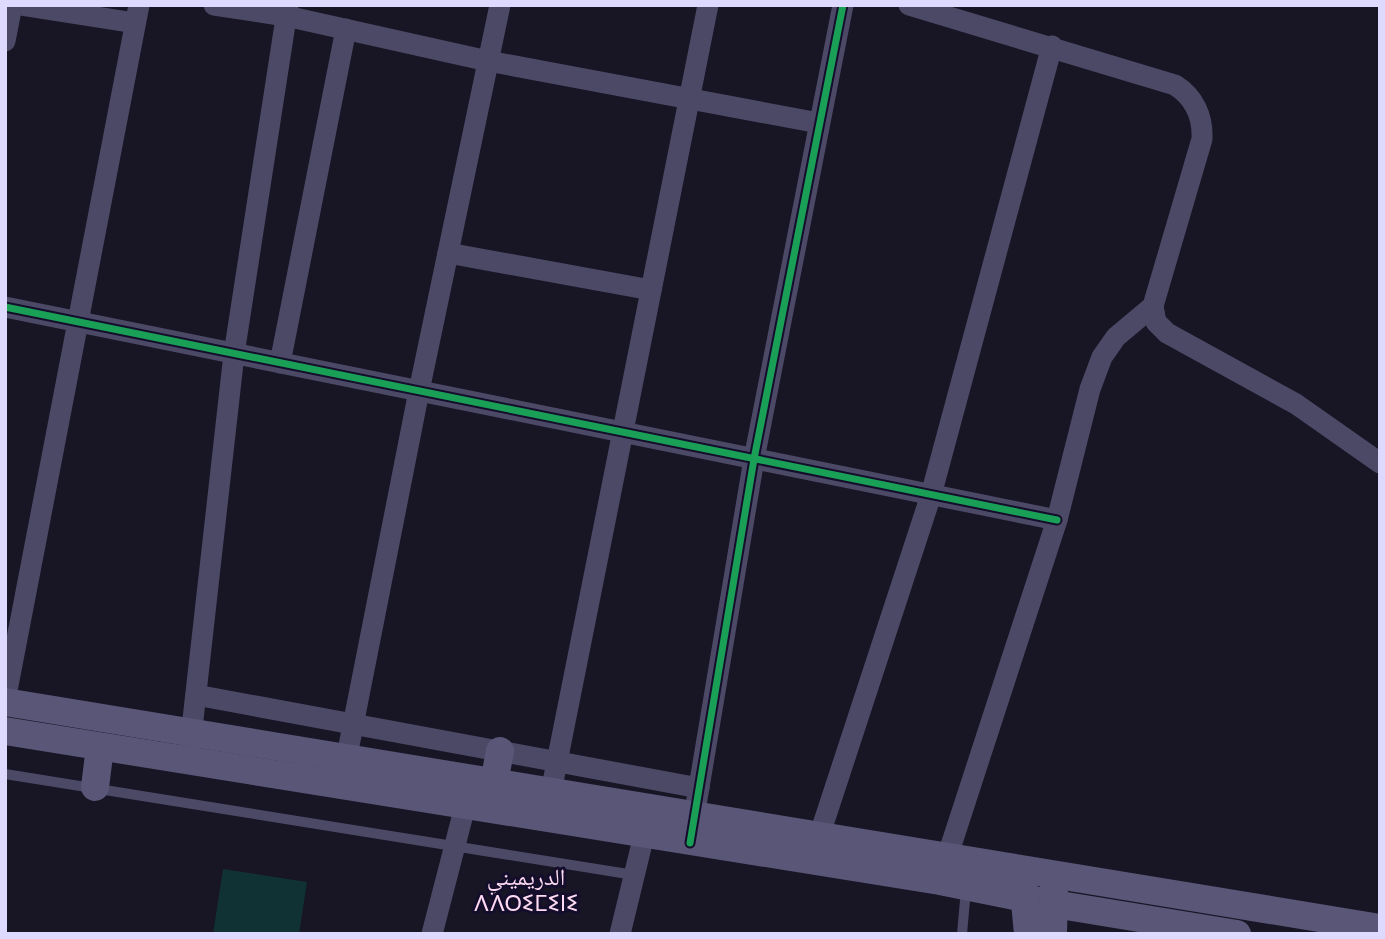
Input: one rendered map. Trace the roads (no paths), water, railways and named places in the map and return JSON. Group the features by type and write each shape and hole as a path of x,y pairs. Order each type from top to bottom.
{"main road":[{"path":"5,701 346,758 477,789 643,835 692,830"},
{"path":"5,731 341,786 551,792 692,830 815,849 951,875 1024,898 1054,904 1237,934"},
{"path":"95,787 100,747"},
{"path":"477,789 500,751"},
{"path":"951,875 1021,868 1380,928"},
{"path":"1021,868 1028,934"},
{"path":"1053,934 1055,874"}],"street":[{"path":"5,41 12,5"},
{"path":"5,701 137,14 20,5"},
{"path":"214,5 287,10 346,29 488,61 819,123"},
{"path":"341,786 419,391 500,5"},
{"path":"551,792 708,5"},
{"path":"692,830 754,459 843,5"},
{"path":"909,5 1175,85 1196,107 1202,139 1153,306 1156,322 1167,333 1296,404 1380,463"},
{"path":"189,762 234,354 287,10"},
{"path":"280,363 346,29"},
{"path":"815,849 931,495 1052,46"},
{"path":"448,253 652,290"},
{"path":"951,875 1057,520 1090,389 1102,357 1116,337 1153,306"},
{"path":"5,307 1057,520"},
{"path":"196,695 699,788"},
{"path":"432,934 455,846 477,789"},
{"path":"620,934 643,835"}],"lane":[{"path":"5,774 634,876"},
{"path":"951,875 962,934"}],"district":[{"name":"الدريميني ⴷⴷⵔⵉⵎⵉⵏⵉ","path":"526,890"}]}
